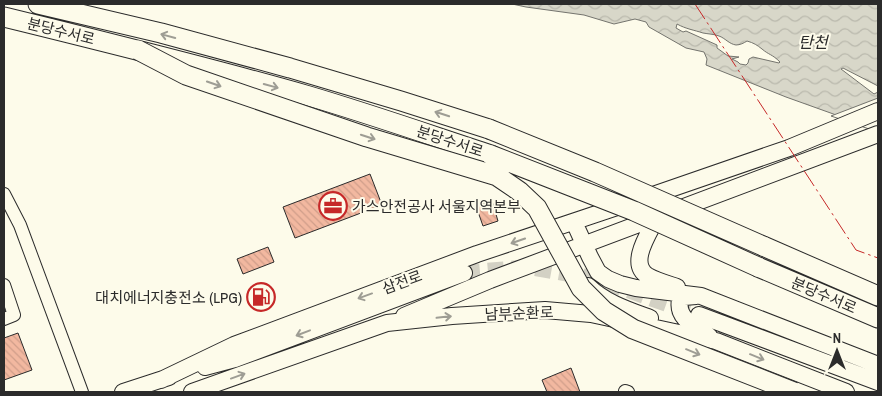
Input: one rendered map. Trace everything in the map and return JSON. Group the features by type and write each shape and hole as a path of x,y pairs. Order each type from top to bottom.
{"highway":[{"name":"분당수서로","path":"38,4 161,33 290,68 489,129 595,172 878,296"},
{"name":"분당수서로","path":"4,17 138,50 308,96 491,154 634,211 878,318"},
{"path":"138,50 186,75 367,136 497,176 519,191 537,208 581,288 604,311 633,329 794,392"},
{"path":"763,246 878,284"}],"main road":[{"name":"삼전로","path":"160,380 234,345 477,254 647,198 789,148 878,111"},
{"name":"삼전로","path":"387,323 490,280 878,134"},
{"path":"659,216 641,250 639,264 641,270 647,276 878,365"},
{"path":"574,222 598,272 608,279 636,288 701,296"},
{"path":"556,228 586,284 595,292 616,305 716,341"},
{"path":"123,392 235,359 464,273"},
{"path":"701,296 684,297 680,300 679,311 688,322 716,341"},
{"name":"남부순환로","path":"192,392 387,323 452,316 545,310 591,314 716,341 846,392"},
{"path":"699,315 878,382"}],"lane":[{"path":"4,194 20,225 82,392"},
{"path":"4,285 14,315 4,319"}],"water":[{"name":"탄천","path":"512,4 878,4 878,86 843,68 841,69 874,94 878,92 878,130 786,97 706,65 707,59 704,52 686,48 649,27 646,22 635,19 614,24 584,15","holes":["677,24 703,33 719,36 736,45 747,41 757,45 780,62 753,57 749,59 746,65 740,64 732,59 739,57 728,56 717,48 717,45 676,28"]}],"pier":[{"path":"878,98 878,132 831,116"}],"building":[{"name":"가스안전공사 서울지역본부","path":"370,174 382,205 295,238 283,207"},
{"path":"492,201 498,221 483,226 476,206"},
{"path":"268,247 274,262 243,274 237,259"},
{"path":"18,333 32,370 4,380 4,338"},
{"path":"571,368 580,392 547,392 542,380"}],"tunnel":[{"path":"464,273 530,267 597,279 692,313"}],"power":[{"path":"695,4 856,250 878,258"}],"place":[{"name":"가스안전공사 서울지역본부","path":"333,206"},
{"name":"대치에너지충전소 (LPG)","path":"261,297"}]}
